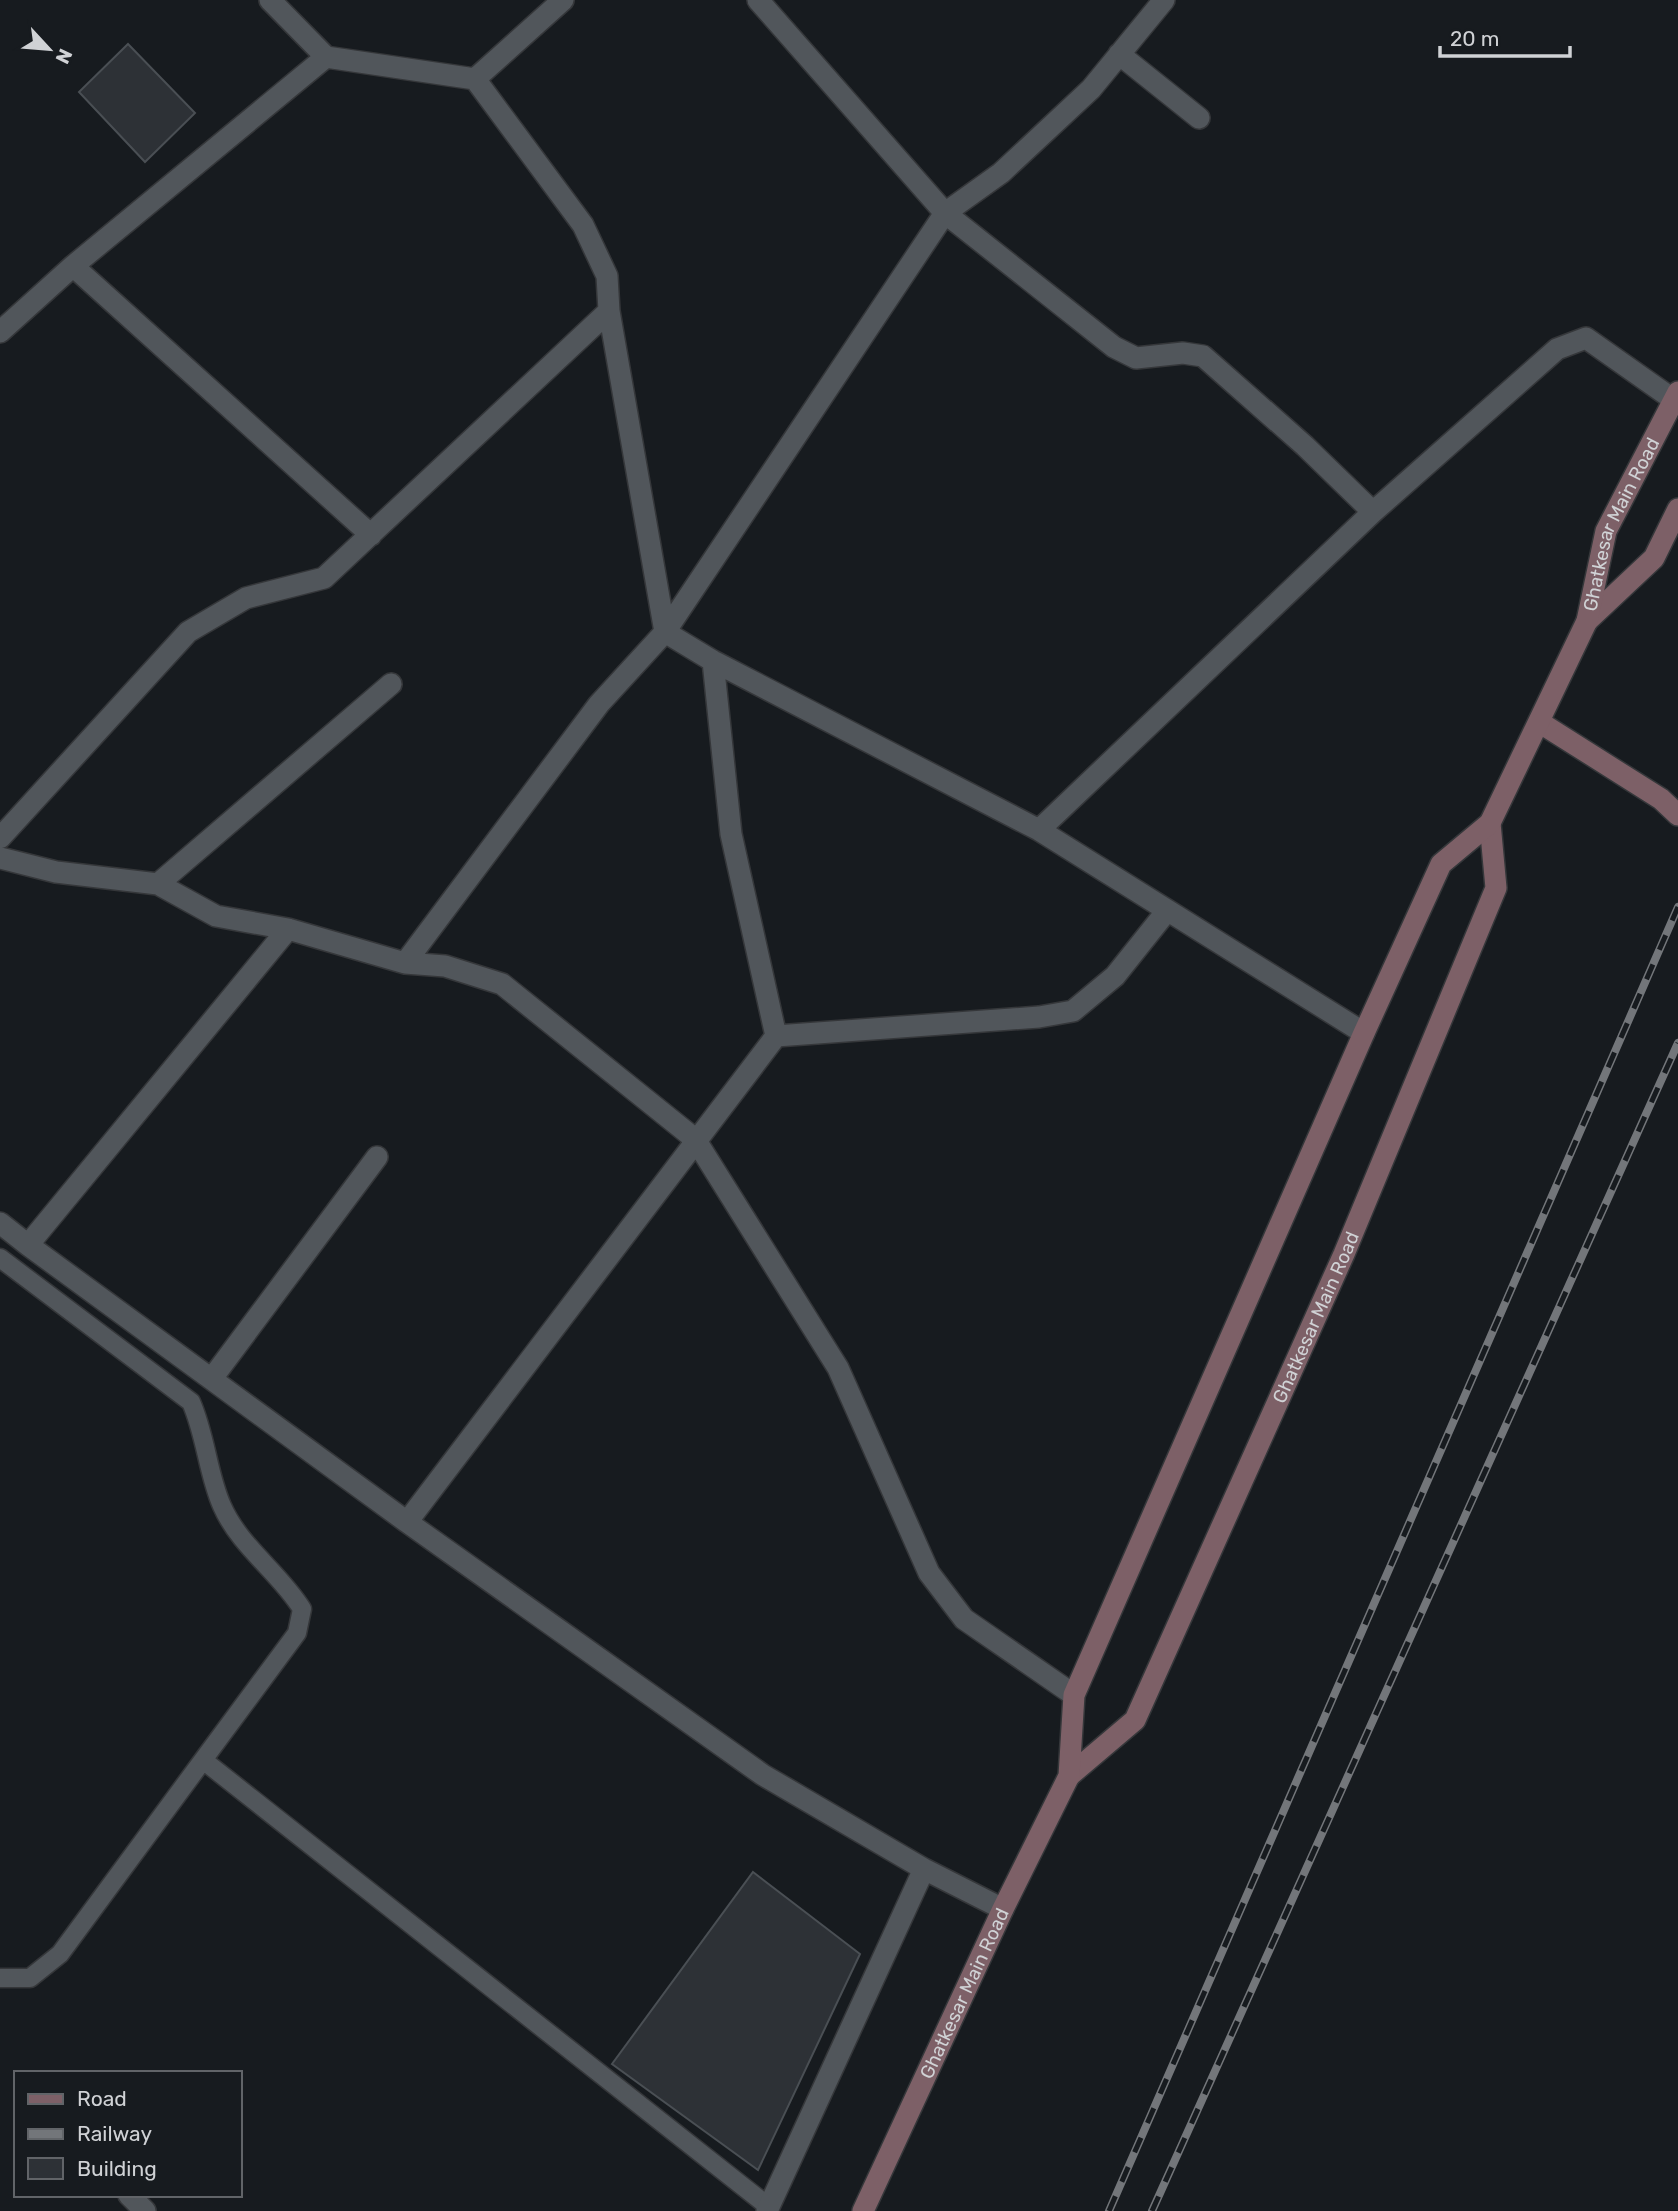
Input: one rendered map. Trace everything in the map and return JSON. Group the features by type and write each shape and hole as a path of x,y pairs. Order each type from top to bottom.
{"main road":[{"name":"Ghatkesar Main Road","path":"863,2211 1003,1909 1069,1776 1074,1695 1364,1032 1441,864 1490,823 1587,621 1606,531 1676,396"},
{"name":"Ghatkesar Main Road","path":"1587,621 1654,558 1678,509"},
{"path":"1539,722 1661,799 1678,815"},
{"name":"Ghatkesar Main Road","path":"1069,1776 1135,1720 1344,1254 1496,888 1490,823"}],"street":[{"path":"270,0 326,57 475,79 583,225 607,276 609,312 665,632 713,661 1039,830 1166,912 1364,1032"},
{"path":"475,79 564,0"},
{"path":"758,0 945,213 1114,347 1136,358 1183,353 1203,356 1305,446 1373,512"},
{"path":"405,963 599,704 665,632 945,213 1001,173 1091,89 1164,0"},
{"path":"1119,54 1199,118"},
{"path":"0,332 73,266 326,57"},
{"path":"73,266 371,535"},
{"path":"0,838 188,632 246,598 324,578 609,312"},
{"path":"1039,830 1373,512 1557,349 1572,341 1586,338 1676,396"},
{"path":"713,661 731,834 776,1036"},
{"path":"158,884 391,684"},
{"path":"0,858 56,872 158,884 216,916 288,929 405,963 445,966 502,984 695,1139 838,1368 929,1573 964,1619 1074,1695"},
{"path":"407,1522 695,1139 776,1036 1073,1011 1115,976 1166,912"},
{"path":"28,1245 288,929"},
{"path":"213,1377 377,1157"},
{"path":"0,1223 407,1522 763,1775 924,1869 1003,1909"},
{"path":"768,2209 924,1869"},
{"path":"131,2197 145,2211"}],"lane":[{"path":"0,1258 191,1402 201,1423 221,1506 255,1556 289,1588 302,1609 297,1633 60,1954 30,1979 0,1978"},
{"path":"203,1760 768,2209"}],"building":[{"path":"128,44 195,113 145,162 79,92"},
{"path":"753,1872 860,1954 758,2170 612,2064"}],"railway":[{"path":"1109,2211 1678,907"},
{"path":"1152,2211 1678,1043"}]}
